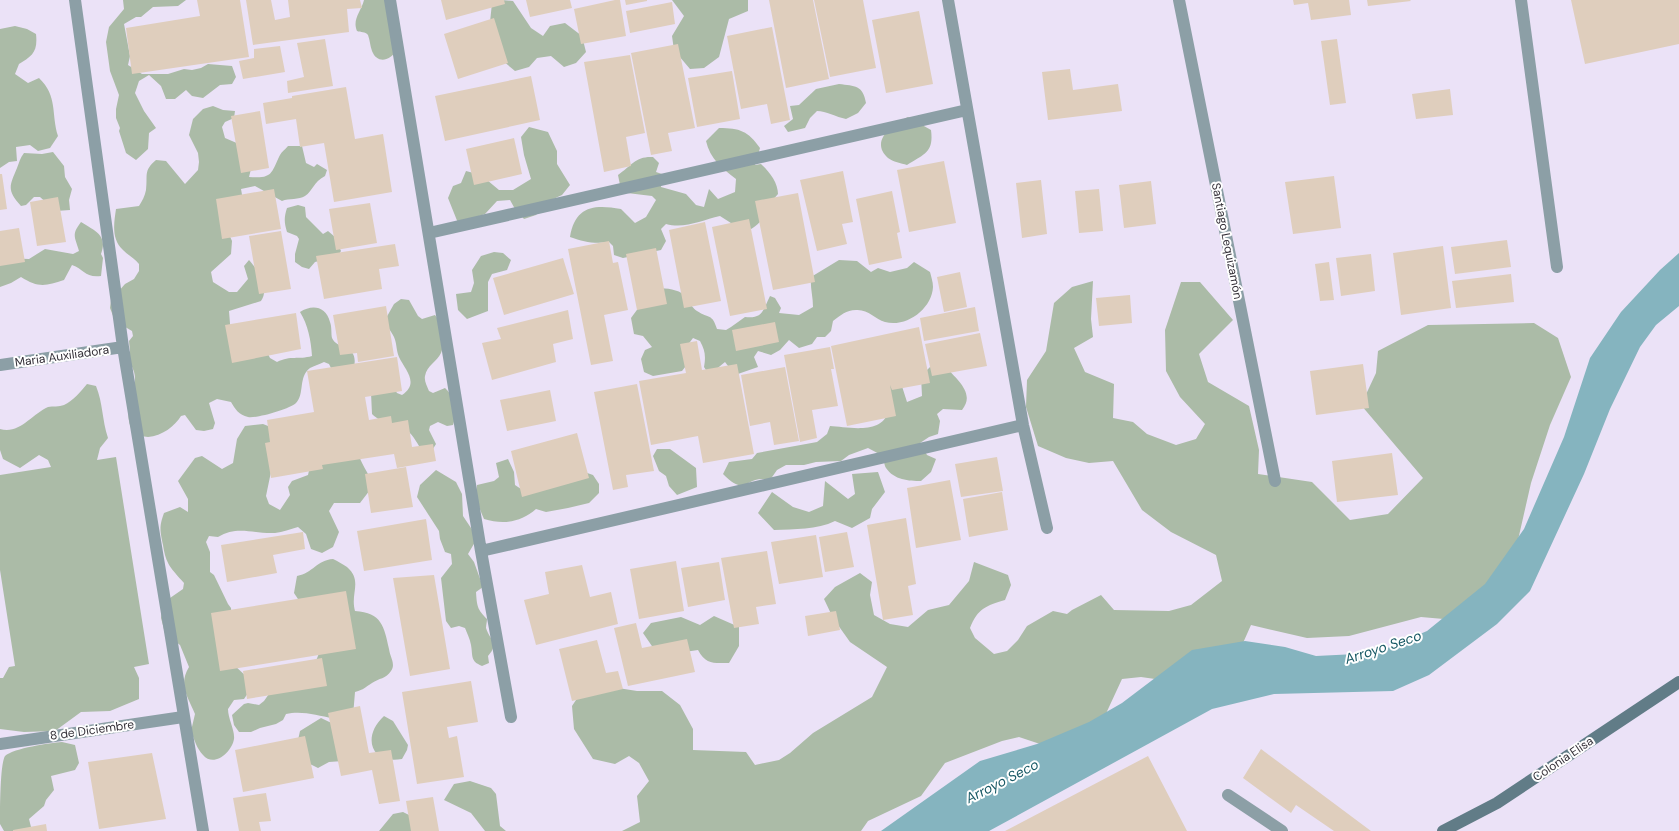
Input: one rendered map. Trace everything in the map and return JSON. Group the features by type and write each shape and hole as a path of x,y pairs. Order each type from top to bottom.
{"street":[{"path":"75,0 123,347 203,831"},
{"path":"390,0 481,551 511,717"},
{"path":"948,0 1023,426 1047,528"},
{"name":"Santiago Lequizamón","path":"1179,0 1275,481"},
{"path":"1521,0 1556,267"},
{"path":"429,234 967,110"},
{"name":"Maria Auxiliadora","path":"0,365 123,347"},
{"path":"481,551 1023,426"},
{"name":"Colonia Elisa","path":"1443,831 1497,803 1679,682"},
{"name":"8 de Diciembre","path":"0,744 184,716"},
{"path":"1228,794 1282,831"}],"shaded area":[{"path":"123,0 186,0 178,6 153,7 141,17 136,17 124,24 130,56 128,65 142,74 168,74 184,69 201,68 208,64 232,66 236,77 232,84 220,85 203,98 192,96 186,90 175,99 166,99 161,86 149,75 139,81 135,93 144,111 156,128 149,133 148,149 136,160 126,153 119,131 116,109 119,95 110,71 106,42 109,27 124,9"},
{"path":"364,0 385,0 396,51 387,59 377,58 372,51 368,35 357,31 356,19"},
{"path":"501,0 513,1 531,28 543,36 550,26 565,23 582,36 586,52 576,63 564,67 551,56 537,58 529,67 515,71 497,56 489,32 492,3"},
{"path":"672,0 748,0 748,11 729,19 719,57 704,68 690,69 674,50 672,36 684,16"},
{"path":"15,26 36,34 36,45 33,53 19,64 15,74 28,83 39,78 45,85 52,98 58,136 50,148 38,151 30,145 16,147 17,161 9,162 0,168 0,29"},
{"path":"839,84 854,86 863,93 866,103 858,113 846,119 817,111 810,118 805,128 788,132 784,126 793,119 790,106 799,105 816,89"},
{"path":"213,106 223,110 235,111 234,118 225,122 222,127 225,138 239,144 252,165 249,177 263,177 270,174 281,154 288,146 302,146 306,163 314,167 317,164 327,170 325,176 318,181 308,194 300,198 282,201 255,186 241,189 244,206 224,223 232,241 231,254 211,272 213,282 229,292 237,292 248,279 244,266 249,260 262,279 264,291 261,301 229,311 231,336 265,348 270,358 277,362 312,356 309,333 300,312 309,308 318,308 328,317 332,338 335,342 347,348 353,354 355,360 354,367 333,372 329,364 324,362 310,368 304,376 299,399 293,405 280,411 248,417 242,415 231,402 217,399 209,403 215,423 213,429 196,430 185,415 181,416 172,427 163,433 148,437 133,432 130,425 129,412 135,375 127,356 130,351 129,341 133,336 132,331 115,321 110,308 111,300 125,284 134,279 139,271 139,264 119,246 115,236 116,209 139,206 146,192 149,167 156,160 166,161 185,184 198,170 199,162 198,153 189,135 193,119 203,109"},
{"path":"908,117 931,130 932,138 927,152 907,165 888,158 883,152 881,145 885,134 896,124"},
{"path":"529,127 548,132 557,151 557,164 570,185 562,195 549,201 536,215 524,219 510,200 497,201 485,214 458,223 448,198 453,186 461,183 466,171 481,175 499,190 513,190 531,179 521,137"},
{"path":"719,128 738,130 751,138 760,148 755,165 761,164 777,186 778,194 762,220 753,228 745,232 720,216 687,225 666,224 661,229 666,241 661,250 623,258 614,255 613,246 609,242 589,242 570,237 576,219 581,213 594,207 621,209 635,223 646,217 656,200 652,196 627,193 620,185 618,175 642,158 653,157 659,163 656,172 662,174 661,187 686,194 696,205 704,207 709,189 718,199 735,192 736,179 721,167 710,153 706,141"},
{"path":"53,152 64,166 65,177 72,189 69,200 70,210 56,211 40,197 34,197 26,205 21,206 11,192 11,184 24,153 42,154"},
{"path":"298,205 305,207 306,217 323,234 328,231 335,237 341,251 338,256 315,262 309,269 295,262 299,239 297,236 287,232 285,225 287,208"},
{"path":"81,222 99,234 103,242 101,276 91,276 72,265 64,280 58,282 42,285 32,283 21,277 0,287 0,258 29,259 45,249 73,254 79,251 75,233"},
{"path":"494,252 503,253 511,260 507,270 492,274 488,282 488,311 467,319 458,310 456,294 471,292 474,283 472,270 481,256"},
{"path":"839,260 857,261 871,272 878,268 890,272 907,268 914,262 930,272 933,285 932,295 923,309 916,315 901,322 885,322 860,310 846,312 833,321 831,331 825,337 817,337 812,344 799,348 789,340 780,350 771,355 758,351 754,357 758,367 735,375 725,362 714,371 708,373 704,367 705,356 703,347 700,341 693,338 687,346 689,362 682,371 653,376 644,372 641,359 645,350 652,347 643,336 634,334 631,318 642,303 661,288 672,289 682,293 696,310 712,318 717,329 726,330 745,317 756,317 759,315 770,296 775,298 781,308 779,313 799,315 813,307 811,277"},
{"path":"1093,281 1091,319 1093,337 1074,348 1085,372 1114,384 1113,418 1133,422 1147,434 1176,445 1196,439 1205,424 1180,397 1166,371 1165,330 1181,282 1200,282 1233,320 1199,354 1208,382 1249,406 1259,450 1258,474 1312,482 1350,520 1388,514 1423,478 1361,405 1376,373 1378,351 1428,325 1534,323 1558,338 1571,377 1550,425 1531,483 1513,562 1455,620 1421,617 1349,636 1307,638 1251,625 1239,652 1169,681 1141,677 1122,679 1103,720 1046,746 1019,737 1002,741 945,763 921,796 868,821 861,831 622,831 640,822 637,796 649,781 639,763 629,756 615,764 593,759 574,729 572,706 582,691 599,685 637,691 662,691 680,705 693,729 693,750 746,752 755,765 779,760 813,733 872,697 887,667 850,642 833,618 824,599 835,587 860,573 872,582 870,595 874,615 890,624 908,627 928,610 949,605 969,581 974,562 1008,575 1011,585 1005,600 983,609 976,616 970,628 975,638 994,654 1007,651 1018,640 1027,626 1053,611 1067,614 1101,595 1114,610 1169,611 1191,605 1222,581 1216,555 1171,532 1142,510 1113,461 1089,463 1066,458 1038,446 1026,407 1027,380 1046,351 1054,303 1072,287"},
{"path":"401,299 409,300 418,316 422,319 435,315 442,334 443,344 441,353 426,372 425,380 429,391 433,393 445,388 448,391 453,400 455,416 453,425 447,426 438,422 430,426 429,430 436,444 431,452 423,452 412,435 403,427 376,418 372,414 371,393 393,387 397,393 402,395 410,386 411,381 399,357 394,337 385,320 394,304"},
{"path":"932,365 945,366 963,386 967,398 962,410 943,409 937,414 940,421 938,434 920,443 927,455 936,459 931,472 921,481 907,480 893,475 886,468 883,456 868,448 849,455 841,461 786,465 777,470 770,480 755,480 737,485 723,474 729,462 752,459 757,453 817,442 827,434 830,426 863,428 879,424 888,412 884,385 900,380 907,402 922,396 921,376"},
{"path":"87,384 96,386 108,438 100,448 97,460 116,457 149,664 134,667 139,678 139,699 110,711 81,712 55,731 24,732 0,729 0,678 3,678 9,667 15,666 0,570 0,475 51,467 48,460 39,455 20,468 3,459 0,450 0,429 7,430 19,427 48,407 64,405 74,398"},
{"path":"263,424 273,428 272,467 266,496 269,504 280,510 290,495 288,487 292,481 308,475 311,462 359,456 373,486 360,503 334,503 329,511 339,532 333,547 322,553 311,549 306,534 298,527 275,533 232,531 218,537 209,536 206,542 210,552 210,572 214,575 231,608 234,665 248,678 252,687 244,699 234,700 228,709 233,728 233,744 222,757 212,760 207,759 201,753 191,731 195,714 184,685 189,667 180,645 165,633 161,618 162,608 170,598 183,589 184,583 172,570 164,552 161,525 164,513 180,507 188,512 188,499 178,481 195,458 202,456 222,469 233,463 237,439 245,426"},
{"path":"657,449 670,449 696,468 697,487 677,495 669,486 666,476 659,471 653,456"},
{"path":"508,459 514,472 515,485 524,491 573,468 593,475 599,484 599,493 589,503 546,512 536,509 524,517 512,521 498,522 484,519 478,502 477,485 494,481 499,477 496,463"},
{"path":"436,470 456,482 462,494 463,516 473,531 475,542 468,554 474,562 483,587 476,592 477,604 479,610 487,619 487,632 493,641 493,648 488,656 489,663 482,666 474,660 471,643 465,628 459,626 451,628 446,621 441,578 452,564 451,554 445,552 439,531 417,497 420,485"},
{"path":"878,472 885,492 872,509 870,518 852,528 835,521 813,528 774,530 758,513 772,492 793,507 809,512 823,506 825,481 848,499 855,494 852,474"},
{"path":"333,559 352,572 355,582 355,611 371,615 383,627 393,663 391,671 385,677 355,692 353,716 335,718 292,713 286,714 283,720 276,724 251,732 239,732 234,725 232,715 244,704 259,705 271,691 313,668 320,651 302,605 294,593 297,576 323,562"},
{"path":"714,616 739,627 739,646 729,663 707,661 698,650 671,654 656,652 643,633 651,623 681,617 700,625"},
{"path":"384,716 393,721 408,745 402,759 391,760 383,758 376,753 373,747 373,732"},
{"path":"321,718 344,729 343,761 329,762 318,768 308,763 296,749 300,731"},
{"path":"62,742 75,745 79,763 75,770 51,776 54,790 44,806 29,819 32,831 4,831 0,824 0,809 1,777 5,756 24,748"},
{"path":"470,781 491,788 496,794 500,826 506,831 485,831 471,813 444,800 454,784"},
{"path":"403,812 415,818 418,831 379,831 393,814"}],"water":[{"name":"Arroyo Seco","path":"1679,253 1679,306 1656,325 1640,347 1610,409 1584,474 1530,591 1497,624 1429,675 1393,691 1274,694 1212,709 989,831 881,831 980,761 1037,744 1089,722 1122,703 1192,650 1245,641 1285,647 1316,656 1376,653 1427,631 1485,584 1524,529 1564,437 1590,358 1621,312 1660,270"}],"building":[{"path":"197,0 240,0 249,57 132,74 126,28 200,16"},
{"path":"246,0 271,0 275,20 290,17 288,0 360,0 362,8 347,9 349,32 253,45"},
{"path":"441,0 504,0 505,4 446,20"},
{"path":"526,0 570,0 572,8 530,17"},
{"path":"620,0 626,36 581,44 574,9"},
{"path":"625,0 647,0 647,1 626,5"},
{"path":"769,0 813,0 829,79 786,88"},
{"path":"814,0 863,0 876,68 830,77"},
{"path":"1293,0 1349,0 1351,15 1311,20 1308,3 1294,5"},
{"path":"1367,0 1410,0 1411,1 1368,6"},
{"path":"1571,0 1679,0 1679,44 1585,64"},
{"path":"672,2 675,24 630,33 626,11"},
{"path":"919,11 933,84 886,93 872,20"},
{"path":"494,18 508,63 458,79 444,34"},
{"path":"772,27 790,120 771,124 767,104 741,109 727,36"},
{"path":"325,39 333,86 288,93 287,81 304,77 297,43"},
{"path":"1337,39 1346,103 1330,105 1321,41"},
{"path":"678,44 695,128 668,133 672,151 651,155 631,53"},
{"path":"280,46 285,72 243,79 239,61 254,58 254,49"},
{"path":"630,55 645,133 626,137 631,166 604,172 584,62"},
{"path":"1070,69 1073,90 1118,84 1122,111 1048,120 1042,72"},
{"path":"732,71 740,119 697,127 688,78"},
{"path":"531,76 540,120 445,141 435,96"},
{"path":"346,87 355,139 383,134 392,192 334,202 324,143 300,147 296,119 266,124 263,103"},
{"path":"1450,89 1453,115 1416,119 1412,94"},
{"path":"260,111 269,168 241,173 231,116"},
{"path":"514,138 522,174 474,185 466,149"},
{"path":"944,161 956,223 909,232 897,170"},
{"path":"843,171 853,222 842,224 847,244 817,251 800,180"},
{"path":"0,174 2,174 7,209 0,210"},
{"path":"1334,176 1341,228 1293,234 1285,182"},
{"path":"1041,180 1047,234 1022,238 1016,183"},
{"path":"1151,181 1156,224 1124,228 1119,185"},
{"path":"274,189 281,229 222,239 216,199"},
{"path":"1099,189 1103,231 1079,233 1075,191"},
{"path":"892,191 900,232 897,233 902,258 869,265 856,199"},
{"path":"798,193 815,282 773,290 755,201"},
{"path":"58,197 66,242 37,246 30,202"},
{"path":"370,203 377,243 336,250 329,209"},
{"path":"749,219 767,309 730,316 712,227"},
{"path":"705,222 721,301 684,308 669,230"},
{"path":"19,228 25,262 0,266 0,231"},
{"path":"281,231 291,289 259,294 249,236"},
{"path":"1507,240 1511,267 1455,274 1451,247"},
{"path":"609,241 613,263 618,262 628,310 604,315 613,361 591,365 568,249"},
{"path":"395,244 399,266 379,269 382,289 324,299 316,256"},
{"path":"1443,246 1451,308 1401,315 1393,253"},
{"path":"656,248 667,304 637,310 626,254"},
{"path":"1371,254 1375,291 1341,296 1336,258"},
{"path":"563,258 574,294 504,315 493,278"},
{"path":"1329,262 1334,300 1320,301 1315,264"},
{"path":"960,272 967,307 944,312 937,277"},
{"path":"1511,274 1514,302 1456,308 1452,281"},
{"path":"1130,295 1132,323 1099,326 1096,298"},
{"path":"386,306 394,356 358,362 357,353 340,355 333,315"},
{"path":"975,307 979,331 924,341 920,318"},
{"path":"568,310 573,339 553,344 556,362 492,380 482,343 501,339 497,328"},
{"path":"296,313 301,349 232,363 225,325"},
{"path":"775,322 779,342 736,351 732,330"},
{"path":"919,327 930,383 892,390 890,385 896,416 847,426 831,346"},
{"path":"980,333 987,366 932,376 925,344"},
{"path":"697,341 702,370 737,364 754,454 703,463 698,436 651,445 639,381 686,373 680,344"},
{"path":"830,347 834,369 831,369 838,406 812,410 817,438 800,442 784,355"},
{"path":"397,357 402,391 365,397 369,420 391,416 392,423 408,420 412,447 433,444 436,461 397,468 394,454 322,465 323,469 271,478 265,443 270,442 267,420 314,412 307,371"},
{"path":"1363,364 1369,408 1316,415 1310,371"},
{"path":"785,367 799,441 774,445 770,422 750,426 741,375"},
{"path":"637,384 654,471 626,475 628,487 613,490 594,392"},
{"path":"550,390 556,421 507,431 500,400"},
{"path":"577,433 589,478 522,497 511,451"},
{"path":"1392,453 1398,495 1337,502 1332,461"},
{"path":"997,457 1003,491 961,497 955,464"},
{"path":"406,467 413,507 371,513 365,474"},
{"path":"950,480 961,540 916,548 907,488"},
{"path":"1002,492 1008,530 969,537 963,499"},
{"path":"906,518 916,584 908,586 913,615 883,620 867,525"},
{"path":"426,519 432,560 364,571 357,531"},
{"path":"303,532 305,549 273,555 277,573 227,582 221,545"},
{"path":"847,532 854,567 825,572 819,537"},
{"path":"816,535 823,577 779,584 771,542"},
{"path":"767,551 776,604 756,607 759,624 734,628 721,558"},
{"path":"676,561 684,611 639,619 630,569"},
{"path":"719,562 725,600 688,607 681,568"},
{"path":"582,565 590,597 611,592 618,624 536,645 524,600 549,594 545,572"},
{"path":"434,575 450,669 410,676 393,578"},
{"path":"346,591 356,649 220,671 211,613"},
{"path":"836,611 840,630 808,636 805,616"},
{"path":"636,623 642,648 687,639 695,672 628,686 614,628"},
{"path":"597,640 606,673 618,671 623,689 572,701 559,649"},
{"path":"322,658 327,686 247,699 243,671"},
{"path":"471,681 478,722 447,727 449,738 457,736 464,777 417,784 402,692"},
{"path":"360,706 369,753 391,750 400,801 379,804 372,770 341,776 328,713"},
{"path":"305,736 314,778 243,792 235,750"},
{"path":"1261,749 1371,831 1334,831 1296,805 1291,813 1243,778"},
{"path":"152,753 166,819 99,829 88,762"},
{"path":"1148,756 1187,831 1005,831"},
{"path":"266,793 271,821 259,822 261,831 239,831 233,798"},
{"path":"433,797 439,831 411,831 406,801"},
{"path":"46,824 47,831 13,831 13,830"}]}
